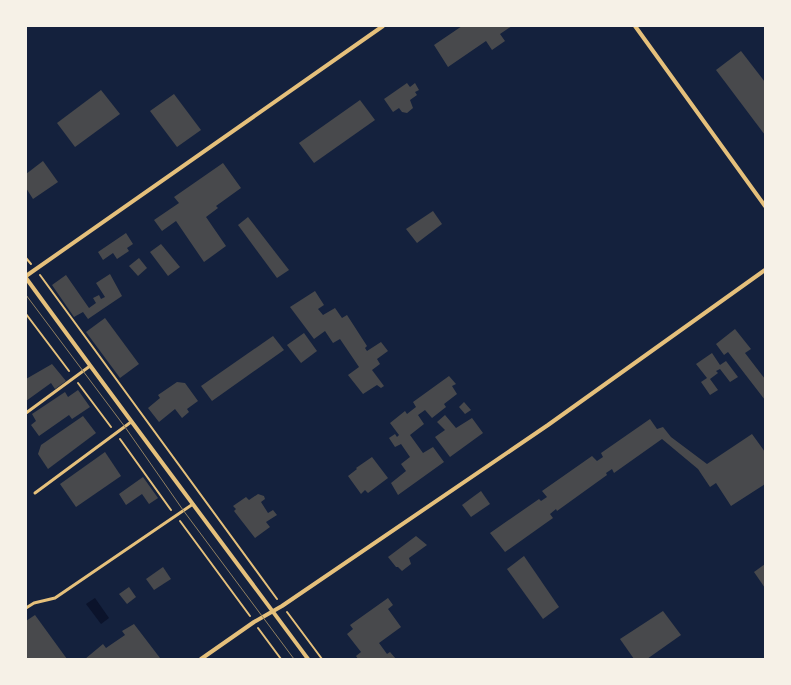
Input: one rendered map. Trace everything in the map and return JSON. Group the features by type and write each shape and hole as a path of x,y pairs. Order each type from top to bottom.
{"street":[{"path":"308,659 194,504 131,422 26,277 383,26"},
{"path":"635,26 765,206"},
{"path":"201,659 254,622 282,606 548,425 765,270"}],"lane":[{"path":"26,413 90,366"},
{"path":"34,493 131,422"},
{"path":"26,608 34,603 55,598 194,504"}],"path":[{"path":"26,258 36,269 322,659"},
{"path":"26,314 116,433 281,659"}],"water":[{"path":"95,598 109,618 101,624 86,604"}],"building":[{"path":"462,26 512,26 500,34 505,41 492,50 486,41 448,67 434,45"},
{"path":"741,51 765,82 765,135 716,70"},
{"path":"407,83 410,87 415,83 419,90 415,92 417,95 410,100 413,108 407,113 402,112 399,108 393,112 384,99"},
{"path":"101,90 120,114 75,147 57,123"},
{"path":"174,94 201,130 177,147 150,111"},
{"path":"360,100 375,120 314,163 299,143"},
{"path":"43,161 58,182 33,199 26,188 26,174"},
{"path":"223,163 241,188 216,206 218,208 206,217 226,246 204,262 176,221 162,231 154,220 179,203 174,197"},
{"path":"433,211 442,224 417,243 406,229"},
{"path":"248,217 289,270 277,278 238,225"},
{"path":"126,233 133,244 127,248 129,251 117,259 113,253 103,260 98,252"},
{"path":"161,244 180,267 168,276 150,252"},
{"path":"139,258 147,268 138,276 129,266"},
{"path":"110,274 122,296 88,319 83,312 74,317 52,285 66,275 89,308 96,303 93,298 99,295 101,299 105,297 96,283"},
{"path":"315,291 324,305 318,309 323,315 335,308 342,318 347,315 367,346 365,348 367,351 381,342 388,351 377,359 380,364 372,370 384,386 381,388 377,385 363,394 348,375 359,367 340,339 333,343 325,331 314,339 290,307"},
{"path":"105,318 139,364 120,378 86,332"},
{"path":"735,329 751,349 745,353 765,379 765,400 728,352 724,355 716,344"},
{"path":"304,333 317,351 301,363 287,345"},
{"path":"273,336 284,350 212,401 201,386"},
{"path":"712,353 720,365 726,361 738,377 730,382 720,369 716,371 718,373 710,379 718,390 710,395 701,382 707,378 696,364"},
{"path":"52,364 66,381 55,389 51,383 26,401 26,379"},
{"path":"449,376 456,384 452,386 457,394 444,404 446,407 432,418 425,410 418,415 424,424 410,435 423,453 433,447 444,462 398,495 391,483 406,471 401,464 410,457 401,444 395,447 389,438 395,434 397,437 399,435 390,423 405,411 407,414 416,407 413,402"},
{"path":"177,382 185,383 198,401 187,409 189,412 182,418 175,409 159,422 148,408 160,398 158,395"},
{"path":"78,390 90,407 72,419 69,415 39,436 31,425 36,421 32,414 65,392 68,397"},
{"path":"464,402 471,410 465,414 459,407"},
{"path":"445,415 456,428 472,418 483,433 450,457 435,437 445,430 437,422"},
{"path":"83,416 96,433 48,469 38,454 41,445"},
{"path":"650,419 657,429 663,427 671,437 707,464 752,434 765,452 765,484 731,506 716,483 710,487 698,469 662,439 614,473 612,469 606,473 607,475 557,511 556,509 550,514 553,518 505,552 490,533 539,499 541,501 547,497 542,491 592,456 597,461 603,457 601,453"},
{"path":"105,452 121,476 76,507 60,484"},
{"path":"372,457 388,478 368,493 365,490 361,494 348,476 357,469 356,468"},
{"path":"143,477 158,498 149,504 142,494 126,505 119,494"},
{"path":"481,491 490,504 471,517 462,505"},
{"path":"258,494 264,496 265,499 261,502 268,513 273,510 277,515 266,522 270,527 255,538 234,511 236,509 233,506 246,497 249,500"},
{"path":"416,536 427,545 409,558 411,564 402,571 396,567 388,557"},
{"path":"524,556 559,607 543,619 507,569"},
{"path":"765,564 765,588 754,572"},
{"path":"163,567 171,579 154,590 146,579"},
{"path":"129,587 136,597 127,604 119,594"},
{"path":"388,598 393,605 388,609 401,627 379,643 387,654 390,652 396,659 358,659 356,656 361,652 347,634 353,629 350,625"},
{"path":"663,611 681,635 647,659 634,659 620,639"},
{"path":"35,615 67,659 26,659 26,621"},
{"path":"134,624 160,658 85,659 103,644 106,648 125,635 122,631"}],"tram line":[{"path":"26,295 125,427 183,510 294,659"}]}
